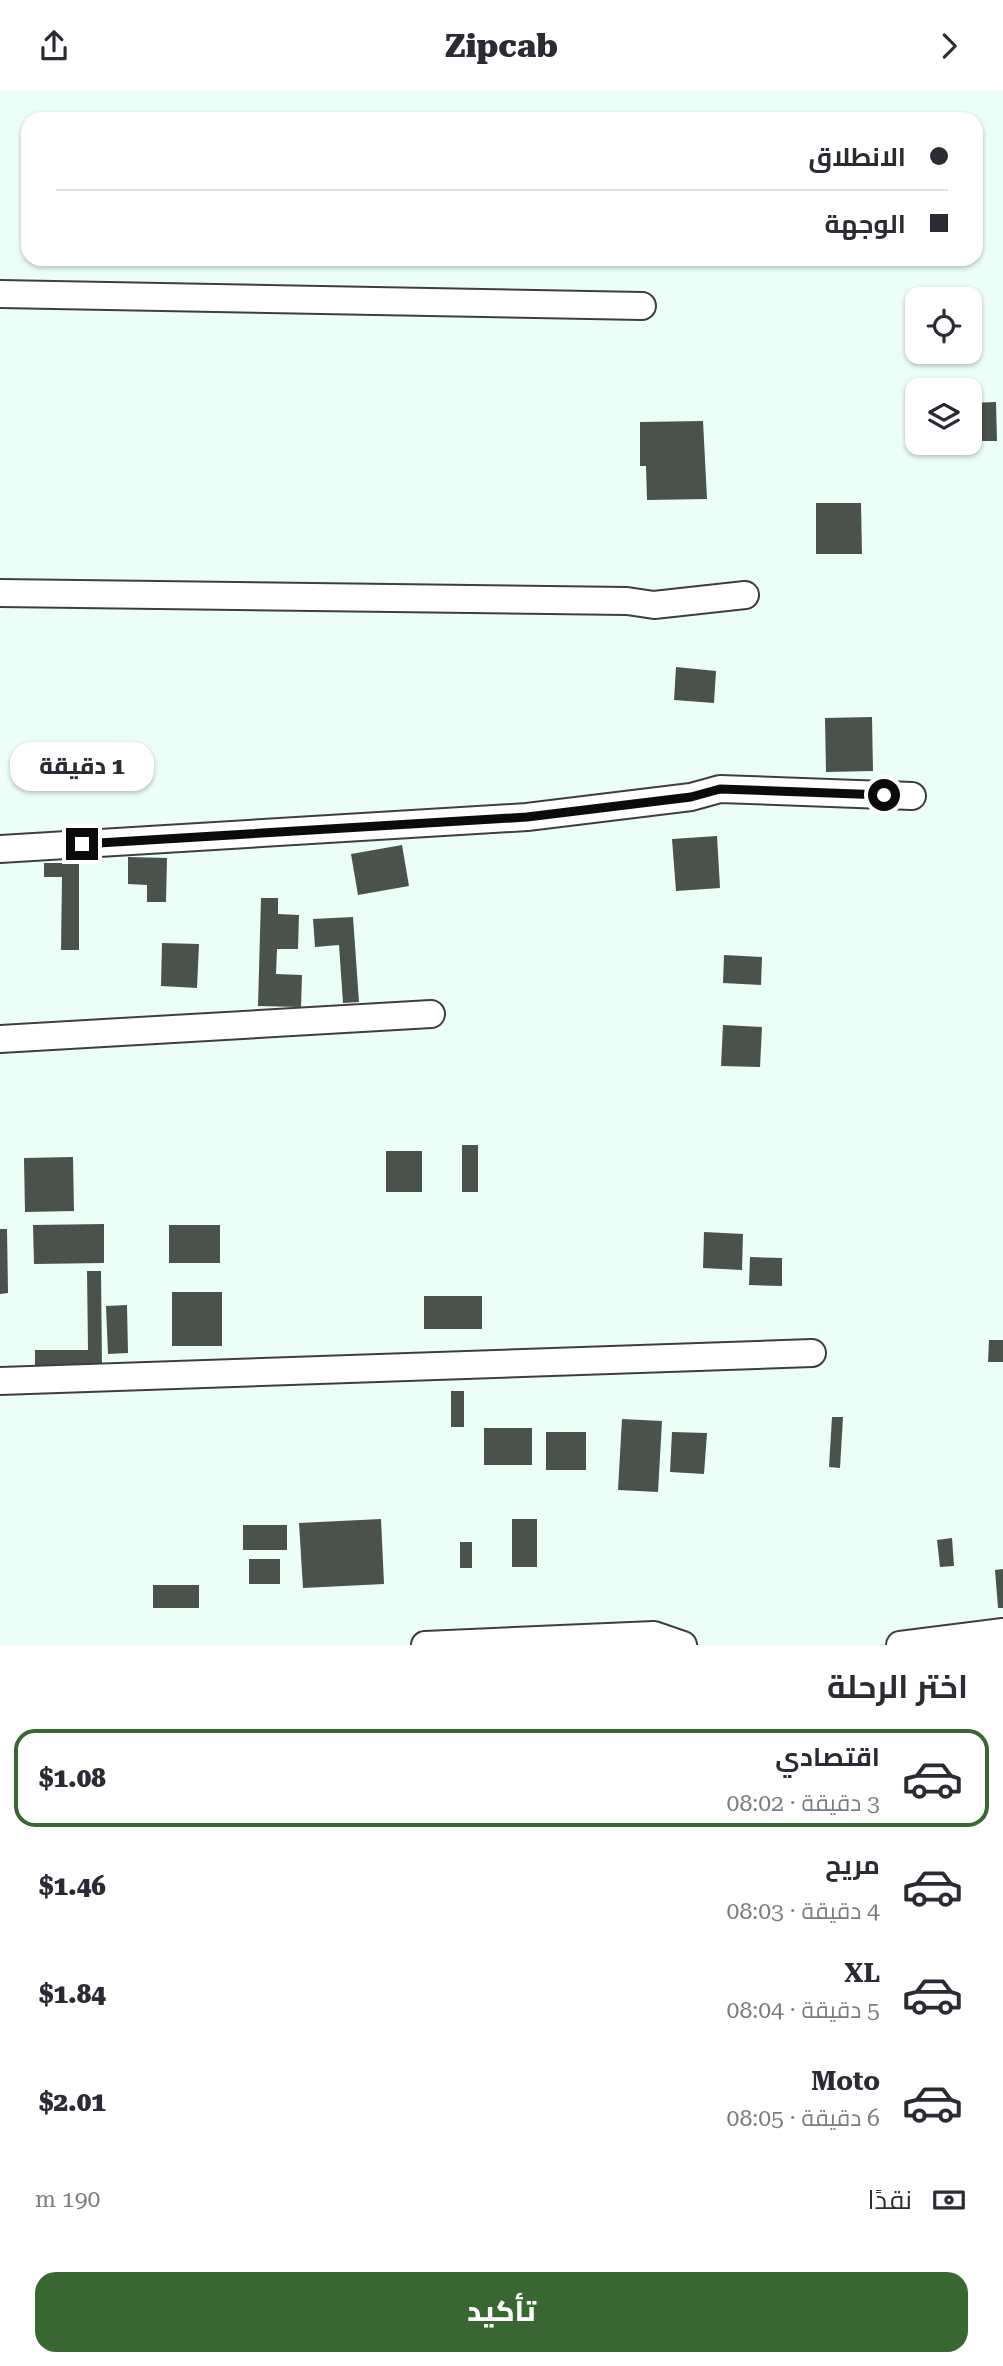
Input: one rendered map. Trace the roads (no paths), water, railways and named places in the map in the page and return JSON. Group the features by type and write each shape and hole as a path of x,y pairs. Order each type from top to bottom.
{"street":[{"path":"0,294 642,306"},
{"path":"0,593 627,601 654,605 745,594"},
{"path":"0,849 527,817 691,797 720,789 912,796"},
{"path":"0,1039 431,1014"},
{"path":"0,1381 812,1353"},
{"path":"900,1645 1003,1632"},
{"path":"425,1645 654,1635 683,1645"}]}
